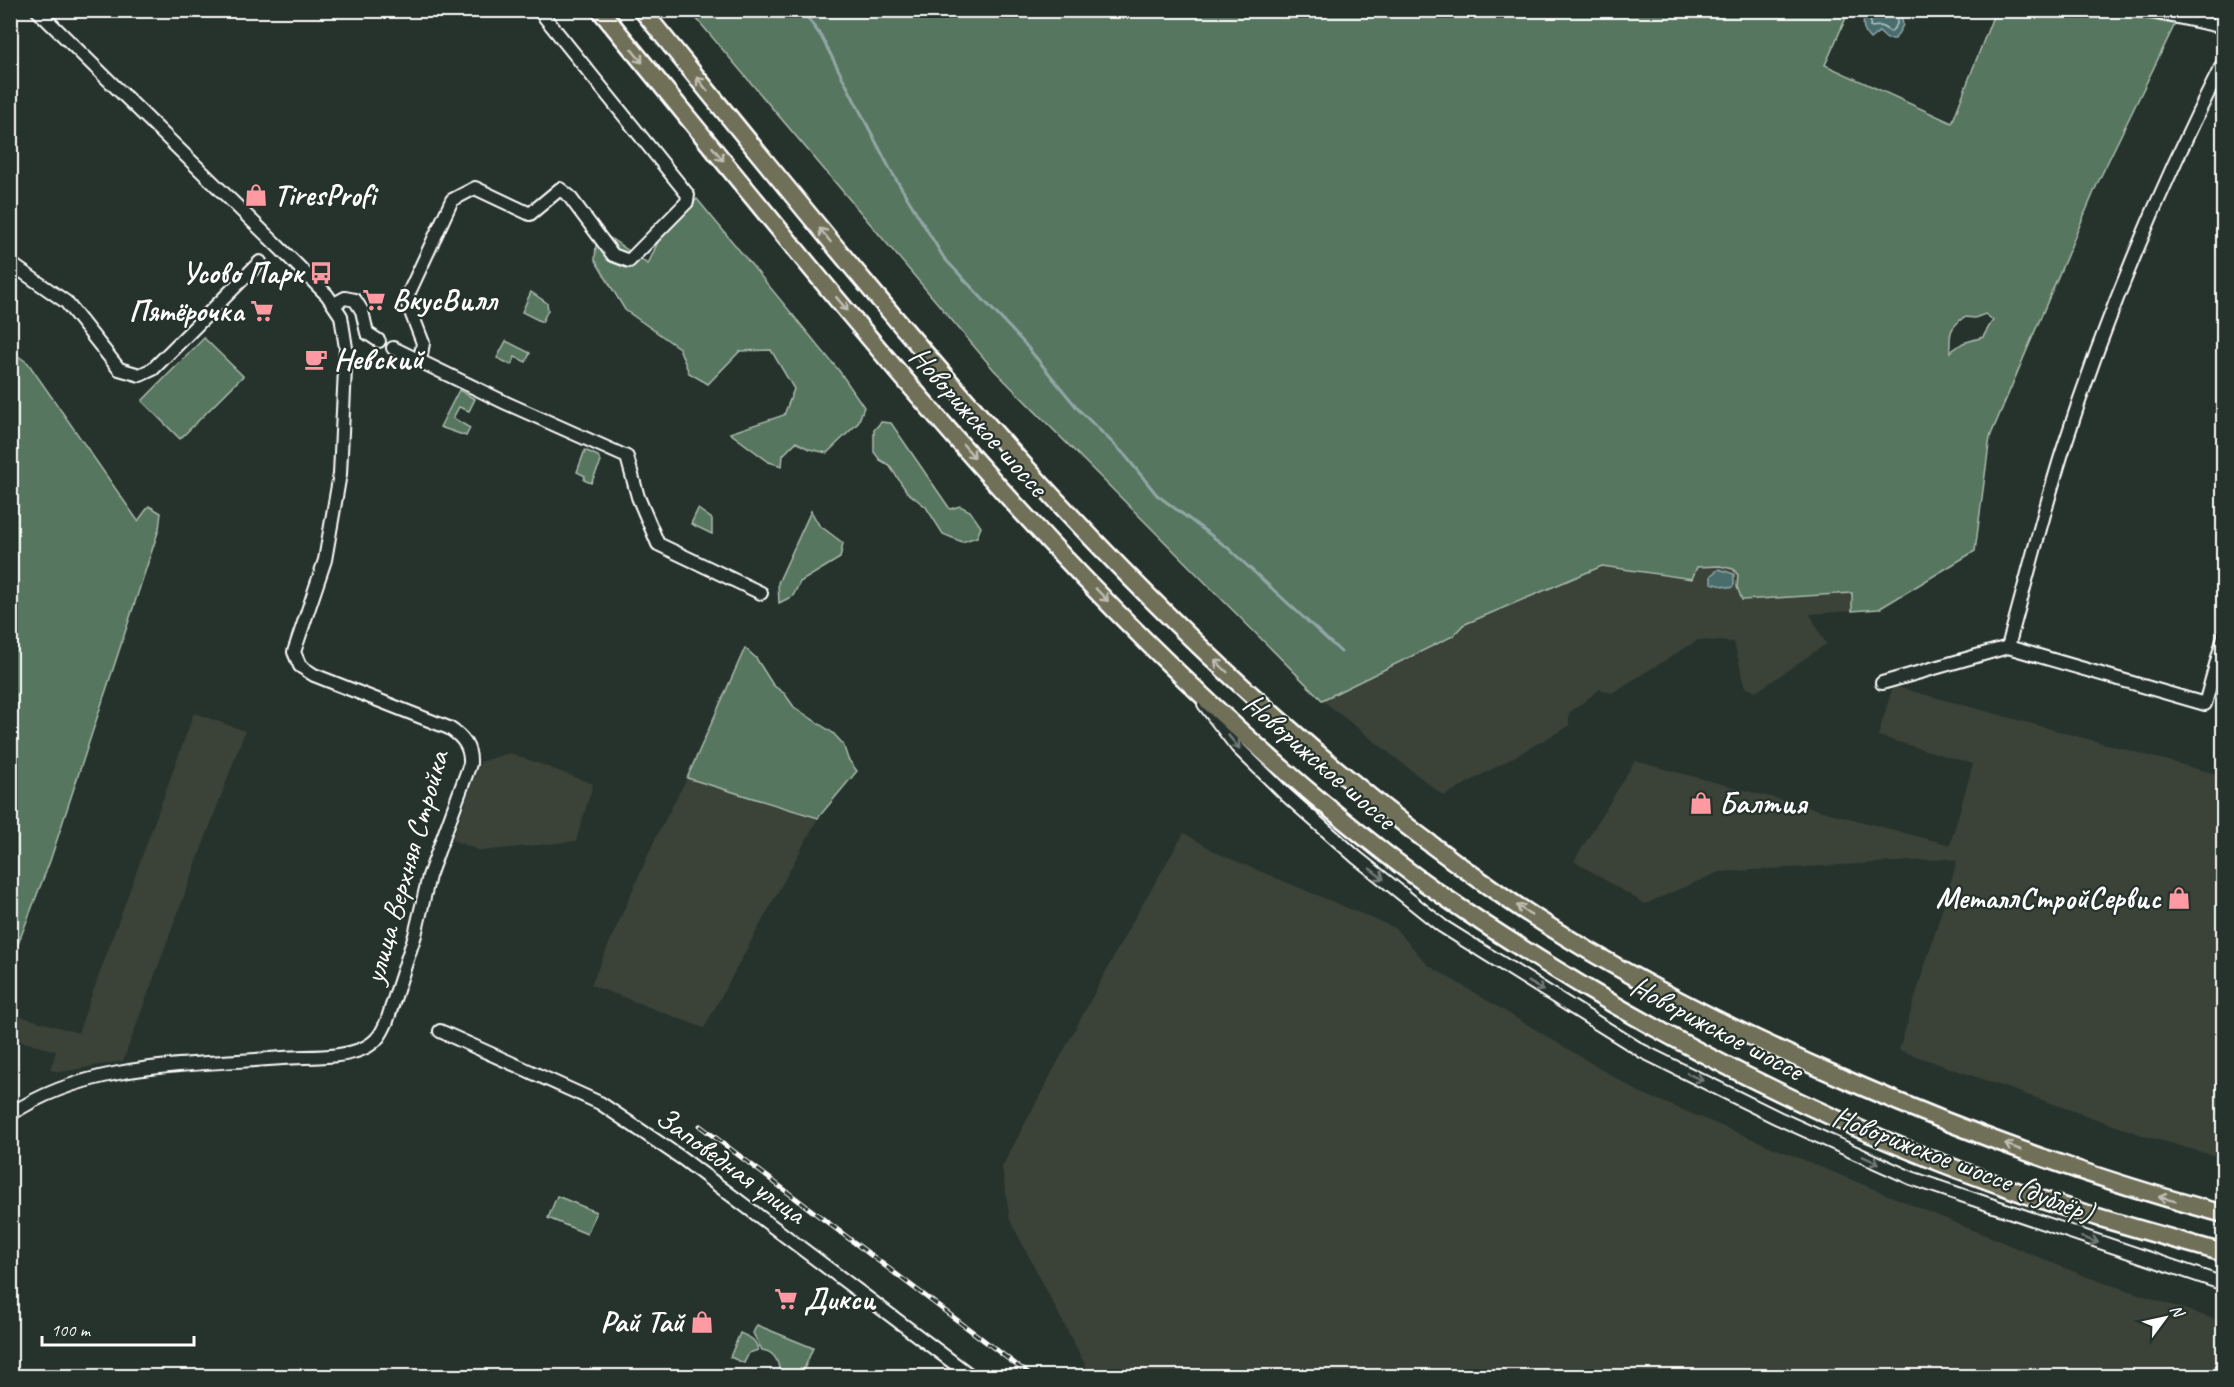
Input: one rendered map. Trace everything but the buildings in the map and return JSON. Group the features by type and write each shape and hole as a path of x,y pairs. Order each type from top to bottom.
{"highway":[{"name":"Новорижское шоссе","path":"600,10 910,385 1024,513 1186,679 1292,776 1422,881 1528,952 1703,1056 1768,1089 1937,1161 2024,1193 2223,1253"},
{"name":"Новорижское шоссе","path":"642,10 835,248 1042,487 1226,671 1313,749 1392,814 1550,927 1680,1001 1746,1035 1917,1111 2146,1193 2223,1214"}],"street":[{"name":"улица Верхняя Стройка","path":"10,1115 46,1093 92,1078 205,1064 349,1053 374,1042 382,1034 387,1021 415,935 429,876 470,764 468,746 458,734 314,675 300,666 294,652 325,560 340,474 346,348 341,316 334,304 294,262 37,10"},
{"path":"420,360 423,343 406,299 452,200 476,188 530,214 560,189 569,196 613,255 629,261 687,202 688,195 539,10"},
{"path":"2144,10 2223,27"},
{"path":"2008,647 2062,453 2105,331 2151,214 2223,61"},
{"path":"10,263 66,303 119,369 140,375 153,369 260,262"},
{"path":"334,304 345,298 356,300 362,311 367,333 379,341"},
{"path":"393,348 506,403 627,457 638,497 658,544 761,593"},
{"path":"1882,683 2008,647 2205,704 2223,636"},
{"name":"Новорижское шоссе (дублёр)","path":"1186,679 1237,747 1356,857 1442,926 1642,1051 1778,1118 1911,1178 2034,1222 2223,1284"},
{"name":"Заповедная улица","path":"440,1031 600,1103 683,1159 971,1377"}],"shaded area":[{"path":"1602,566 1692,579 1697,567 1720,566 1733,569 1738,575 1737,587 1742,600 1853,593 1852,611 1810,614 1826,644 1756,692 1745,687 1734,642 1698,640 1612,693 1600,689 1569,713 1569,726 1444,796 1322,700 1453,636 1463,625"},
{"path":"1893,686 2223,776 2223,1158 2145,1136 1899,1050 1957,861 1946,859 1719,872 1645,904 1574,861 1635,761 1950,845 1973,764 1878,736"},
{"path":"194,713 245,731 123,1061 61,1072 50,1070 56,1051 14,1039 20,1016 78,1033"},
{"path":"510,753 593,784 576,841 481,851 452,840 480,762"},
{"path":"687,778 818,818 704,1028 591,985 656,837"},
{"path":"1184,833 1219,854 1395,928 1428,965 1639,1092 2084,1276 2223,1322 2223,1376 1091,1376 1010,1220 1002,1167 1130,926"}],"green space":[{"path":"690,11 1849,11 1825,65 1952,123 1995,11 2097,11 2175,24 2099,180 1990,437 1975,551 1879,609 1852,611 1852,593 1742,600 1737,587 1738,575 1733,569 1720,566 1697,567 1692,579 1602,566 1463,625 1453,636 1322,700 994,370","holes":["1985,314 1993,320 1983,337 1963,343 1950,352 1951,332 1964,317 1975,318"]},
{"path":"697,199 840,372 864,407 858,423 827,453 809,449 796,442 783,455 782,466 769,462 730,433 784,415 794,389 771,350 740,351 708,384 689,373 679,348 625,310 595,260 597,229 648,264 662,233"},
{"path":"531,292 547,303 548,310 542,322 522,312"},
{"path":"204,338 243,376 180,439 142,401"},
{"path":"506,341 530,353 526,362 515,357 511,365 497,358"},
{"path":"11,351 28,363 138,521 149,506 161,513 159,529 50,861 11,962"},
{"path":"459,390 475,399 469,411 459,407 453,418 470,428 466,436 440,427"},
{"path":"881,422 891,423 950,509 960,506 970,511 981,527 977,537 962,542 943,534 926,507 907,492 889,465 880,460 874,452 874,430"},
{"path":"585,450 598,456 601,462 591,483 584,480 585,476 577,472"},
{"path":"698,509 712,519 712,534 691,524"},
{"path":"811,511 819,525 843,543 840,558 800,582 793,596 779,603 778,583"},
{"path":"745,648 756,658 773,685 785,694 794,707 833,733 843,744 848,759 857,771 818,818 687,778"},
{"path":"557,1196 596,1212 587,1234 548,1218"},
{"path":"757,1325 813,1348 801,1376 779,1369 774,1356 762,1350 753,1333"},
{"path":"740,1333 754,1341 758,1350 749,1353 744,1363 730,1357"}],"water":[{"path":"1868,10 1901,11 1903,25 1895,39 1887,39 1879,32 1870,39 1863,25"},
{"path":"1719,569 1734,574 1734,585 1731,588 1711,583 1711,575"}],"waterway":[{"path":"802,10 821,36 891,171 944,258 1024,343 1079,410 1124,454 1157,495 1228,548 1341,652"}],"railway":[{"path":"700,1126 1031,1376"}],"place":[{"name":"TiresProfi","path":"256,195"},
{"name":"Усово Парк","path":"321,273"},
{"name":"ВкусВилл","path":"374,300"},
{"name":"Пятёрочка","path":"262,311"},
{"name":"Невский","path":"316,359"},
{"name":"Балтия","path":"1701,803"},
{"name":"МеталлСтройСервис","path":"2179,898"},
{"name":"Дикси","path":"786,1299"},
{"name":"Рай Тай","path":"702,1322"}]}
